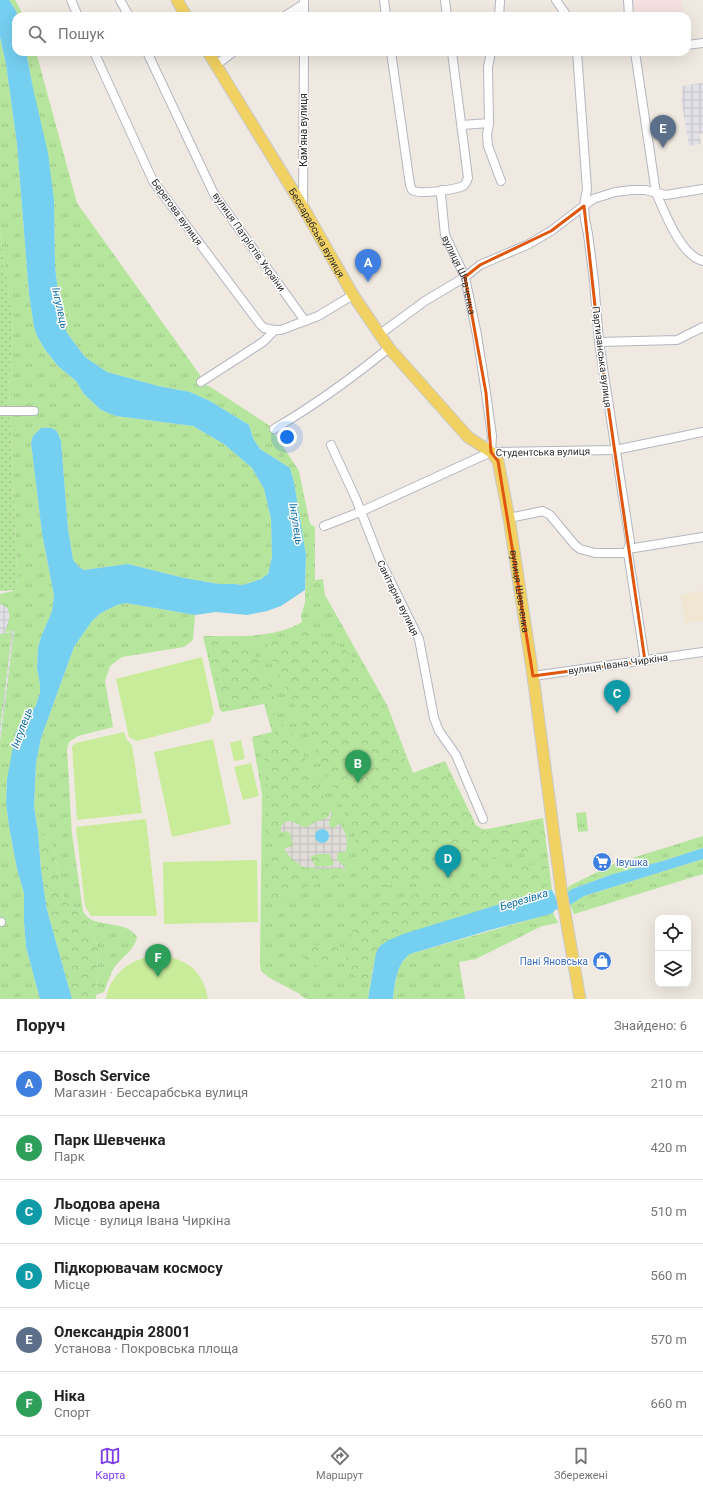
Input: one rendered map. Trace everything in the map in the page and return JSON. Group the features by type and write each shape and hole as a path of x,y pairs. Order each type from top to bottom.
{"main road":[{"path":"177,0 184,12"},
{"name":"Бессарабська вулиця","path":"210,56 303,207 353,295 389,348 468,437 491,452"},
{"name":"вулиця Шевченка","path":"491,452 498,461 509,518 533,676 562,896 580,999"}],"street":[{"path":"71,0 76,12"},
{"path":"120,0 127,12"},
{"path":"384,0 386,12"},
{"path":"445,0 446,12"},
{"path":"556,0 564,12"},
{"path":"628,0 629,12"},
{"path":"290,12 304,2"},
{"path":"499,12 500,2"},
{"path":"691,44 703,43"},
{"name":"Берегова вулиця","path":"96,56 153,181 260,324 270,330 275,330"},
{"name":"вулиця Патріотів України","path":"149,56 214,194 305,321"},
{"path":"216,65 228,56"},
{"name":"Камʼяна вулиця","path":"303,207 304,56"},
{"path":"392,56 410,187 417,192 442,190 463,186 468,178 453,56"},
{"path":"490,56 488,76 489,123 487,135 488,146 500,181"},
{"name":"Партизанська вулиця","path":"577,56 586,189 584,206 594,281 599,342 630,542 628,551 645,661"},
{"path":"637,56 656,193 680,242 696,260 703,261"},
{"path":"462,125 489,123"},
{"path":"380,334 425,301 465,277 480,265 529,244 546,234 593,199 615,192 632,190 645,190 666,195 703,189"},
{"name":"вулиця Шевченка","path":"442,190 441,195 445,235 465,277 477,336 492,436 491,452"},
{"path":"201,382 263,342 275,330 281,330 318,316 353,295"},
{"path":"599,342 677,340 703,327"},
{"path":"274,429 319,401 357,374 389,348"},
{"path":"0,411 34,410"},
{"name":"Студентська вулиця","path":"324,526 360,512 491,452 615,450 703,432"},
{"name":"Санітарна вулиця","path":"331,445 356,499 380,560 419,639 434,718 439,731 456,755 484,819"},
{"path":"509,518 543,511 550,515 575,545 580,549 595,553 628,551 703,537"},
{"name":"вулиця Івана Чиркіна","path":"533,676 703,652"}],"highlighted area":[{"path":"584,206 599,342 645,661 533,676 498,461 491,452 486,393 465,277 480,265 551,231"}],"shaded area":[{"path":"634,0 681,0 683,12 636,12"},
{"path":"703,83 703,134 699,134 701,144 689,146 681,97 683,96 681,86"},
{"path":"18,590 14,631 0,742 0,594"},
{"path":"703,591 703,621 685,623 681,595"},
{"path":"330,810 332,815 329,820 330,827 334,828 338,824 341,825 346,835 347,847 345,852 339,852 337,855 337,860 344,866 345,871 341,868 317,869 313,867 306,868 301,866 285,851 285,848 293,846 290,833 287,831 281,832 281,826 288,821 307,827 329,816","holes":["329,854 334,863 331,866 316,867 311,856"]}],"green space":[{"path":"9,0 15,0 22,12 16,11"},
{"path":"0,37 6,64 17,144 29,294 37,336 46,351 58,366 76,381 84,394 101,410 116,416 193,426 224,444 252,468 264,489 271,519 272,557 268,574 261,579 243,585 219,584 184,578 128,564 84,570 73,560 68,529 60,437 52,428 41,428 33,436 31,443 42,533 54,596 52,611 38,648 37,668 40,693 36,705 26,719 7,779 6,803 17,869 24,893 26,947 40,999 0,999 0,924 5,924 4,921 0,919 0,742 14,631 5,632 9,620 9,612 5,606 0,604 0,594 18,590 9,388 13,321 0,234"},
{"path":"27,56 37,56 77,203 200,375 200,384 209,386 270,426 270,430 277,437 299,471 309,520 311,525 315,527 315,580 323,579 325,595 387,705 413,773 445,761 476,825 482,829 543,818 552,890 484,908 373,966 368,999 306,999 268,977 261,971 262,794 252,737 272,732 264,704 223,712 220,710 203,636 267,634 302,622 301,616 305,602 306,555 294,482 290,468 260,449 253,438 249,425 210,401 190,392 158,386 107,372 85,357 67,333 60,308 55,267 54,200"},
{"path":"0,234 13,321 9,388 10,408 0,408"},
{"path":"0,413 10,413 18,590 0,591"},
{"path":"126,603 195,615 193,640 184,647 122,657 110,666 105,681 113,727 78,736 69,742 67,749 72,834 83,911 87,917 93,920 125,928 132,931 137,937 132,949 114,968 104,992 96,995 98,947 87,919 64,900 52,842 38,832 34,806 36,763 41,738 74,647 92,621 101,613 117,605"},
{"path":"307,627 335,642 349,653 386,708 411,776 436,769 446,772 475,826 479,830 486,832 539,822 542,824 545,847 456,868 447,866 441,868 434,875 371,890 362,889 360,884 357,845 354,832 268,651 268,641 295,633"},
{"path":"12,632 0,730 0,634"},
{"path":"212,640 248,643 251,646 279,709 277,714 272,715 265,701 227,708 223,702 209,653 208,644"},
{"path":"202,657 214,713 210,722 137,741 129,737 116,679"},
{"path":"285,724 294,736 330,810 329,816 325,819 317,821 307,827 304,827 298,823 281,826 281,832 270,835 265,831 267,791 263,740 271,737 279,725"},
{"path":"124,732 127,740 132,745 142,813 77,820 72,746 76,743"},
{"path":"213,739 231,824 172,837 154,752"},
{"path":"241,740 245,759 234,761 230,743"},
{"path":"251,763 259,796 243,800 234,767"},
{"path":"586,812 588,831 578,832 576,813"},
{"path":"146,819 157,916 91,916 85,906 76,827"},
{"path":"38,832 52,842 64,900 87,919 98,947 96,999 72,999 47,910 41,870"},
{"path":"703,836 703,848 663,861 613,874 572,889 567,893 566,889 571,885 616,863"},
{"path":"285,851 292,859 317,869 341,868 339,877 326,882 287,892 278,902 268,899 269,855 272,852"},
{"path":"330,854 334,863 332,866 316,867 311,856"},
{"path":"703,859 703,874 574,914 570,905 584,896"},
{"path":"257,860 258,922 164,924 163,862"},
{"path":"544,862 547,864 548,884 545,891 424,927 387,941 373,966 371,982 351,974 347,967 346,959 354,928 359,916 369,907 441,887 452,888 462,881"},
{"path":"553,913 558,923 542,926 476,959 459,962 465,999 393,999 399,968 405,958 410,954"},
{"path":"338,938 338,953 334,960 328,965 318,967 304,959 301,952 304,943 317,946"},
{"path":"157,955 176,959 192,967 202,980 208,999 106,999 108,990 117,974 131,963 139,959"}],"water":[{"name":"Інгулець","path":"0,0 9,0 16,12 12,12 12,56 27,56 48,153 54,200 55,267 60,308 67,333 85,357 107,372 158,386 190,392 210,401 249,425 253,438 260,449 290,468 294,482 306,555 305,590 281,606 267,611 247,615 216,612 195,615 126,603 117,605 101,613 92,621 74,647 41,738 36,763 34,806 47,910 72,999 40,999 26,947 24,893 17,869 6,803 7,779 16,731 30,715 36,705 40,693 37,668 38,648 52,611 54,596 42,533 31,443 33,436 41,428 52,428 60,437 68,529 73,560 84,570 128,564 184,578 219,584 243,585 261,579 268,574 272,557 271,519 264,489 252,468 224,444 193,426 116,416 101,410 84,394 76,381 58,366 46,351 37,336 34,327 29,294 17,144 6,64 0,37"},
{"path":"322,829 327,831 329,836 327,841 322,843 317,841 315,836 317,831"},
{"name":"Березівка","path":"703,848 703,859 584,896 570,905 555,910 553,913 547,915 410,954 405,958 399,968 393,999 368,999 376,953 380,946 387,941 403,934 536,893 552,890 556,898 560,898 572,889 613,874 663,861"}],"place":[{"name":"Олександрія 28001","path":"663,148"},
{"name":"Bosch Service","path":"368,282"},
{"name":"Льодова арена","path":"617,713"},
{"name":"Парк Шевченка","path":"358,783"},
{"name":"Івушка","path":"602,862"},
{"name":"Підкорювачам космосу","path":"448,878"},
{"name":"Пані Яновська","path":"602,961"},
{"name":"Ніка","path":"158,977"}]}
